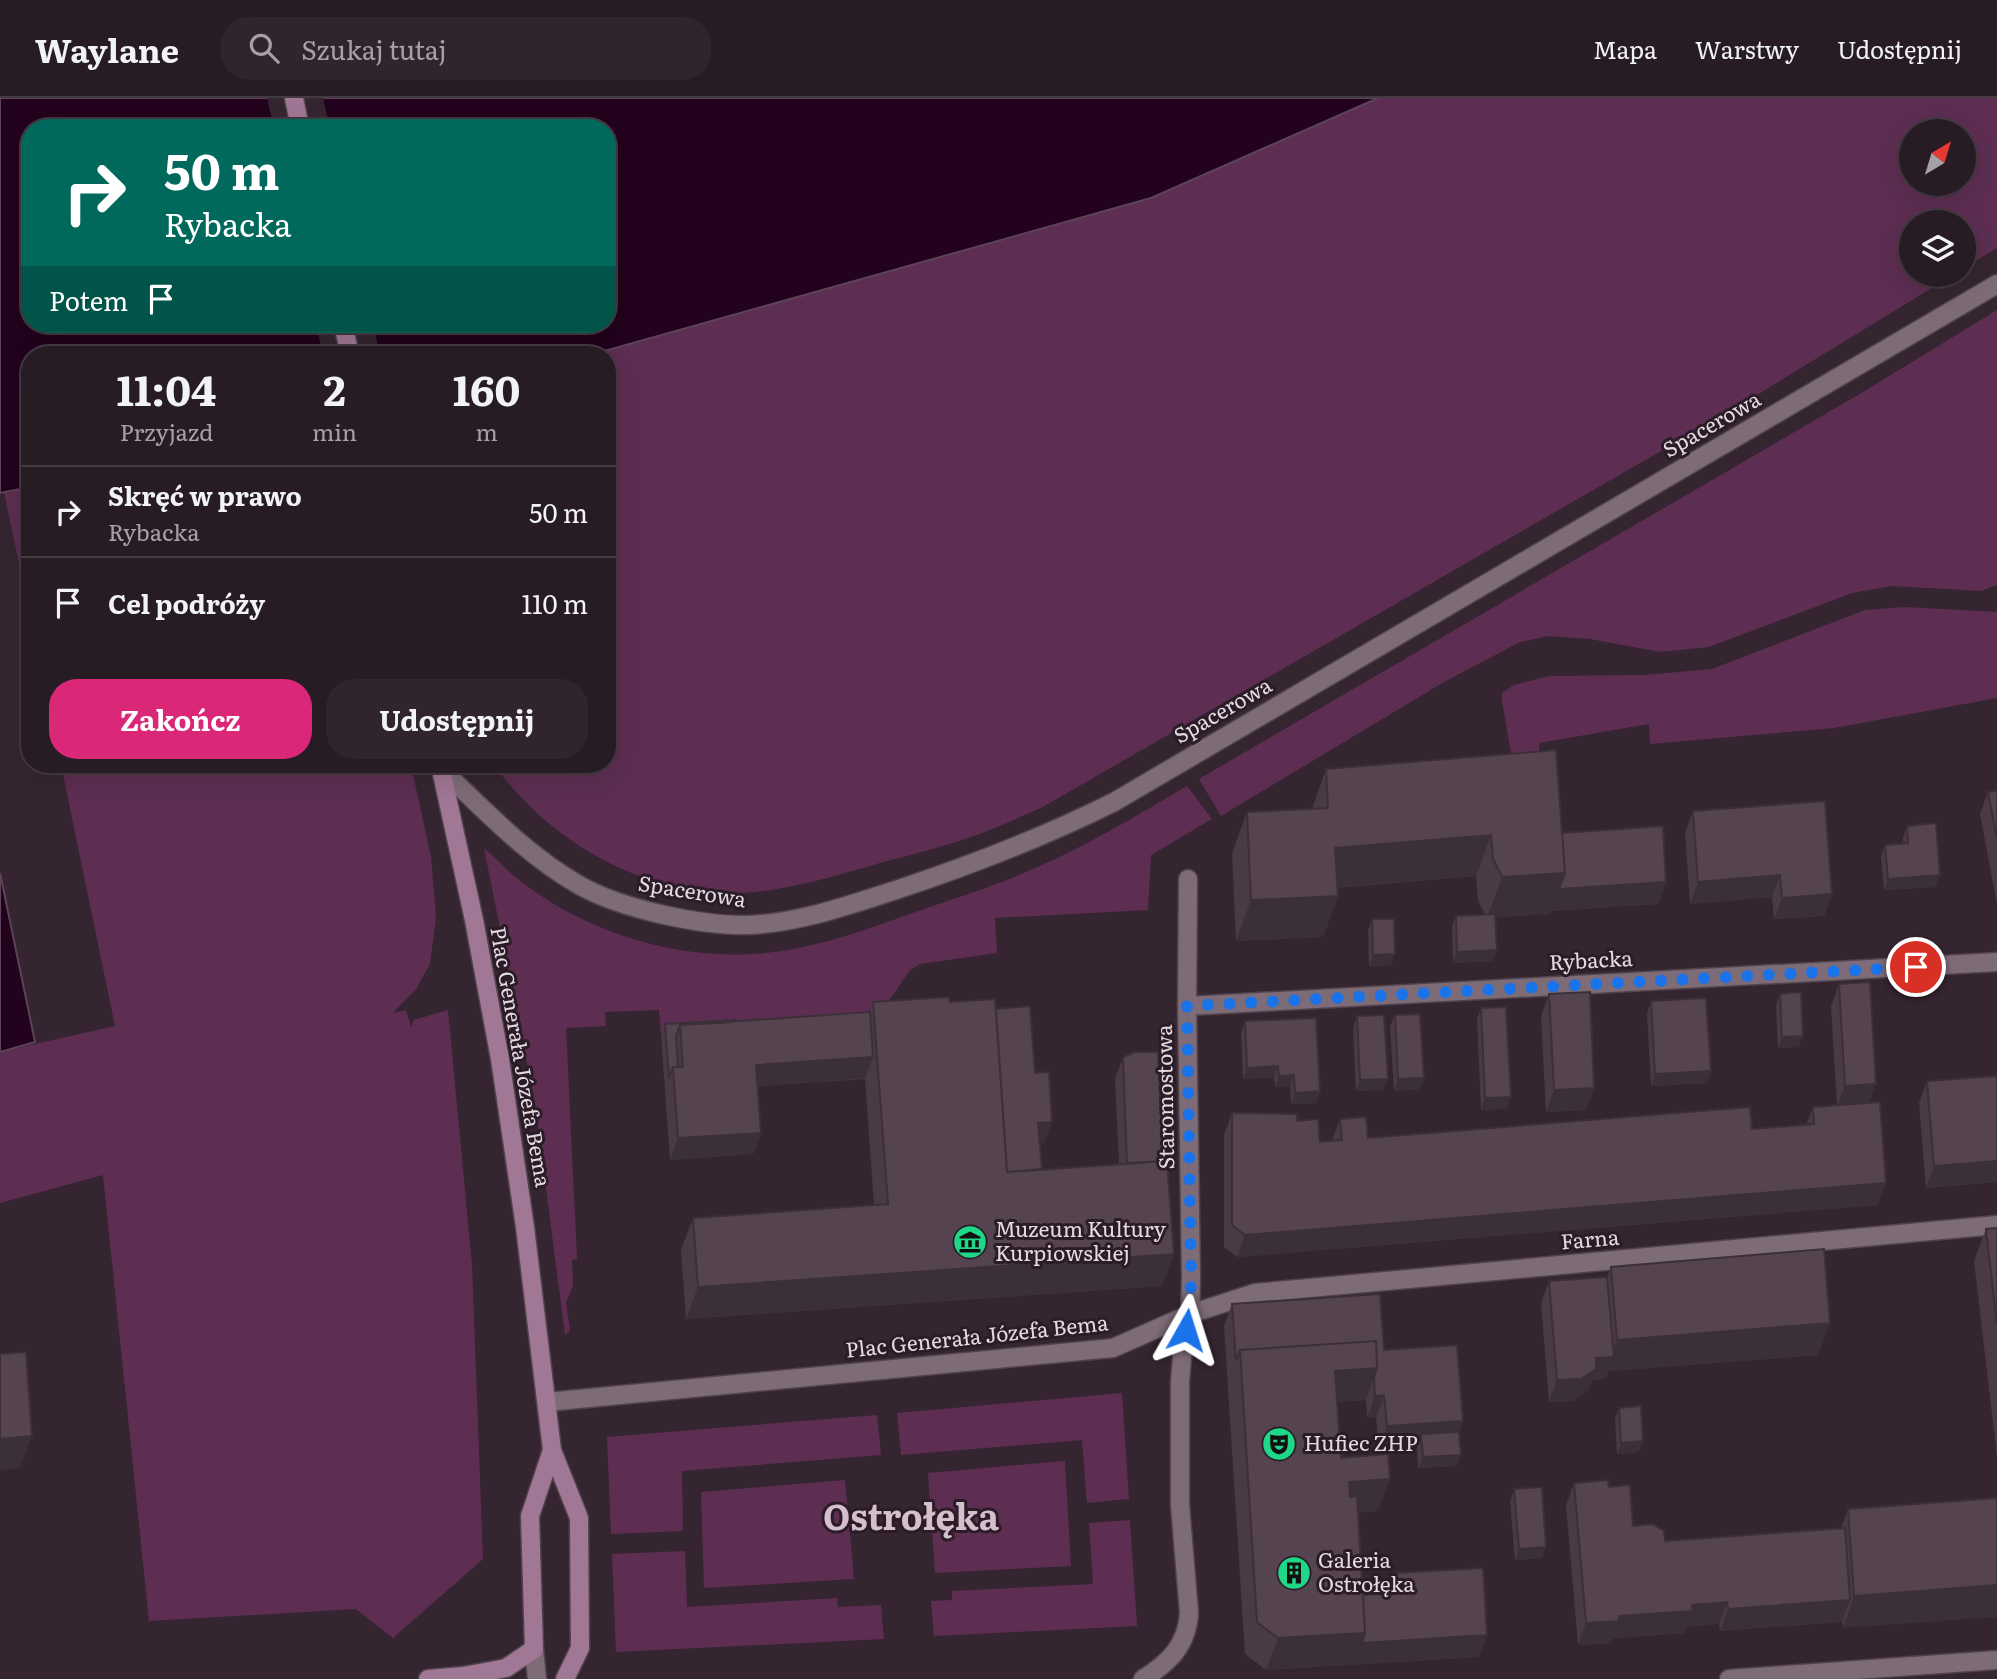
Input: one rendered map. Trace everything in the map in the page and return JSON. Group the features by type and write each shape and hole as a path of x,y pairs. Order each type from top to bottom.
{"street":[{"path":"294,98 298,119"},
{"name":"Spacerowa","path":"447,773 512,837 547,865 581,887 621,904 660,915 747,925 803,918 845,907 995,856 1114,802 1997,284"},
{"name":"Plac Generała Józefa Bema","path":"442,773 500,1059 519,1185 552,1450 579,1518 580,1648 565,1679"},
{"name":"Staromostowa","path":"1188,879 1190,1314"},
{"name":"Rybacka","path":"1187,1006 1997,962"},
{"name":"Farna","path":"1190,1314 1255,1293 1997,1225"},
{"path":"1143,1679 1155,1672 1180,1647 1188,1630 1180,1505 1180,1381 1183,1345 1190,1314"},
{"name":"Plac Generała Józefa Bema","path":"547,1402 1113,1348 1190,1314"},
{"name":"Plac Generała Józefa Bema","path":"537,1679 530,1516 552,1450"},
{"path":"428,1679 506,1668 534,1649"},
{"path":"1729,1679 1997,1660"}],"shaded area":[{"path":"0,98 1378,98 1151,198 616,348 21,346 21,489 0,493"},
{"path":"1378,98 1997,98 1997,248 1976,261 1976,210 1899,210 1899,287 1933,287 1734,409 1041,808 957,842 811,882 740,893 704,892 634,874 602,859 542,818 501,773 616,773 616,348 1151,198"},
{"path":"1997,310 1997,585 1981,591 1892,586 1852,593 1709,647 1661,652 1590,639 1548,636 1520,642 1444,682 1221,816 1199,779 1863,392"},
{"path":"21,489 21,573 4,492"},
{"path":"1904,607 1997,612 1997,698 1834,728 1650,744 1649,724 1539,743 1541,791 1518,793 1502,701 1502,693 1514,685 1549,676 1645,675 1712,669 1865,610"},
{"path":"63,773 413,773 431,857 436,917 430,964 416,989 393,1013 406,1010 411,1027 414,1020 448,1010 472,1265 483,1559 393,1638 356,1609 149,1621 103,1175 0,1203 0,1052 115,1026"},
{"path":"1187,786 1212,819 1151,855 1148,910 995,918 997,953 920,964 910,970 888,1002 889,1032 731,1031 661,1035 659,1010 605,1012 606,1026 566,1028 577,1259 572,1260 573,1286 566,1302 570,1330 565,1335 535,1103 484,848 518,879 552,903 617,934 686,951 758,954 810,946 843,937 1007,880 1084,845"},
{"path":"0,873 35,1042 0,1052"},
{"path":"1122,1393 1129,1499 1087,1503 1082,1440 901,1455 897,1413"},
{"path":"877,1415 881,1455 682,1471 683,1531 611,1534 607,1437"},
{"path":"1065,1461 1071,1566 935,1573 928,1473"},
{"path":"845,1480 854,1579 704,1588 701,1492"},
{"path":"1130,1520 1137,1626 934,1636 931,1601 952,1600 952,1591 1093,1584 1089,1523"},
{"path":"685,1551 687,1607 837,1598 838,1607 881,1605 884,1639 616,1652 612,1554"}],"pier":[{"path":"267,98 323,98 328,119 272,119"},
{"path":"318,333 375,333 378,346 321,346"}],"building":[{"path":"1556,750 1565,873 1502,877 1493,859 1491,835 1335,848 1338,896 1251,900 1247,812 1328,808 1326,769"},
{"path":"1997,791 1997,839 1988,792"},
{"path":"1825,801 1832,894 1782,898 1780,875 1698,882 1693,811"},
{"path":"1936,823 1940,875 1888,879 1885,845 1908,843 1907,826"},
{"path":"1663,826 1666,882 1559,889 1565,873 1562,833"},
{"path":"1495,914 1497,950 1457,952 1456,916"},
{"path":"1372,919 1394,919 1395,954 1373,955"},
{"path":"1870,982 1876,1084 1845,1086 1839,984"},
{"path":"1590,992 1594,1088 1554,1090 1549,994"},
{"path":"1801,992 1803,1036 1782,1037 1780,994"},
{"path":"949,997 950,1002 995,999 1007,1172 1167,1161 1174,1254 698,1287 693,1218 888,1204 873,1002"},
{"path":"1706,998 1711,1071 1655,1074 1651,1001"},
{"path":"1030,1006 1035,1073 1049,1072 1052,1122 1038,1123 1042,1169 1007,1172 996,1009"},
{"path":"1506,1007 1511,1097 1485,1098 1481,1008"},
{"path":"870,1012 873,1057 756,1065 761,1133 678,1138 673,1067 683,1067 680,1025"},
{"path":"1420,1014 1424,1078 1398,1079 1395,1015"},
{"path":"1384,1015 1388,1079 1360,1080 1357,1016"},
{"path":"1316,1018 1320,1091 1295,1093 1294,1075 1279,1076 1278,1066 1247,1068 1245,1021"},
{"path":"735,1020 680,1025 676,1036 678,1067 673,1067 669,1078 665,1024"},
{"path":"1135,1052 1158,1052 1163,1161 1127,1163 1123,1057"},
{"path":"1997,1076 1997,1161 1934,1166 1927,1081"},
{"path":"1880,1102 1886,1183 1245,1235 1232,1225 1232,1113 1297,1114 1297,1121 1318,1119 1320,1142 1342,1140 1340,1119 1366,1117 1368,1138 1750,1107 1752,1129 1814,1124 1813,1107"},
{"path":"1997,1228 1997,1324 1986,1229"},
{"path":"1824,1249 1830,1323 1617,1340 1611,1267"},
{"path":"1607,1277 1614,1357 1596,1358 1596,1369 1581,1379 1557,1380 1549,1281"},
{"path":"1380,1294 1384,1350 1457,1345 1463,1421 1387,1426 1384,1395 1375,1396 1376,1341 1240,1350 1236,1360 1232,1304"},
{"path":"1376,1341 1377,1368 1335,1371 1341,1458 1388,1454 1390,1479 1349,1482 1350,1497 1357,1496 1365,1633 1278,1638 1257,1622 1240,1350"},
{"path":"26,1352 32,1436 0,1439 0,1354"},
{"path":"1641,1406 1643,1441 1621,1443 1619,1408"},
{"path":"1459,1432 1461,1455 1423,1457 1421,1434"},
{"path":"1608,1480 1609,1487 1630,1485 1633,1526 1653,1524 1664,1531 1665,1541 1845,1528 1850,1600 1728,1609 1727,1602 1692,1605 1693,1611 1619,1616 1619,1621 1586,1623 1574,1483"},
{"path":"1542,1487 1546,1547 1519,1549 1514,1489"},
{"path":"1997,1498 1997,1585 1854,1596 1848,1509"},
{"path":"1483,1568 1487,1635 1362,1643 1365,1633 1363,1595 1397,1592 1396,1573"}],"place":[{"name":"Muzeum Kultury Kurpiowskiej","path":"970,1242"},
{"name":"Hufiec ZHP","path":"1279,1444"},
{"name":"Galeria Ostrołęka","path":"1294,1573"}],"district":[{"name":"Ostrołęka","path":"911,1518"}],"route":[{"path":"1186,1330 1190,1314 1191,1278 1187,1006 1916,967"}]}
